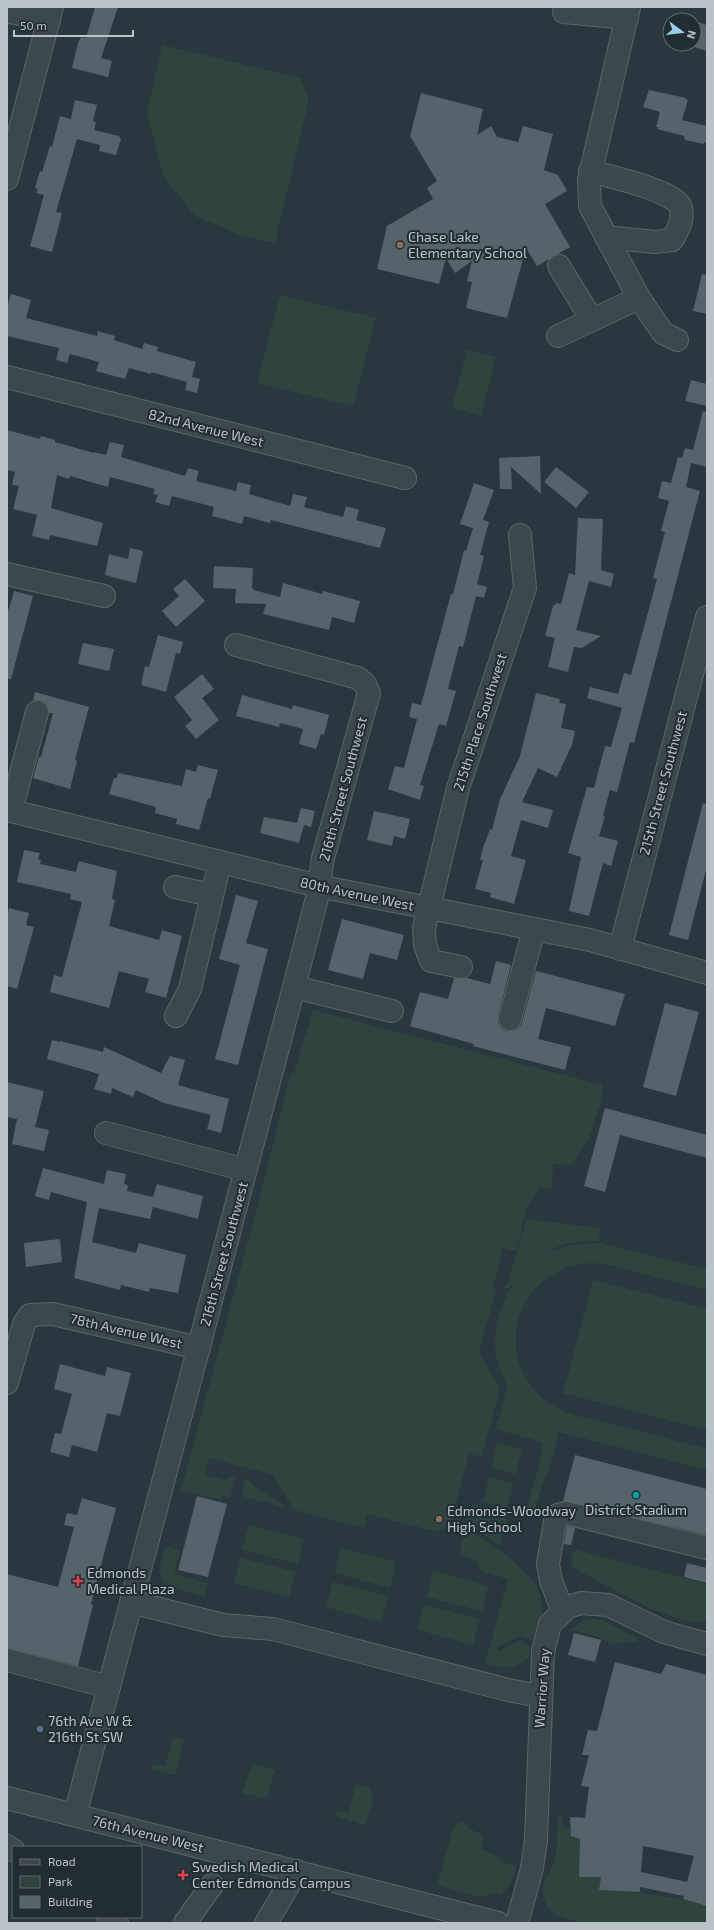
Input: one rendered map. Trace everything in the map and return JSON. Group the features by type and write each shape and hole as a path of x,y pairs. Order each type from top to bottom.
{"street":[{"path":"7,11 51,14 7,177"},
{"path":"564,12 628,13 588,180 590,206 639,298 663,333 677,340"},
{"path":"590,171 645,186 677,201 681,208 679,230 672,240 656,242 606,237"},
{"path":"559,266 592,320"},
{"path":"558,336 639,298"},
{"name":"82nd Avenue West","path":"7,378 405,478"},
{"name":"215th Place Southwest","path":"461,967 432,961 425,945 424,928 458,788 525,588 520,535"},
{"path":"7,574 104,596"},
{"name":"215th Street Southwest","path":"620,949 707,617"},
{"name":"216th Street Southwest","path":"75,1815 318,898 323,858 369,693 365,684 358,678 236,645"},
{"path":"9,810 37,712"},
{"name":"80th Avenue West","path":"9,810 319,886 590,940 707,973"},
{"path":"176,1016 190,990 211,895 220,862"},
{"path":"176,887 211,895"},
{"path":"510,1019 534,929"},
{"path":"294,987 392,1011"},
{"path":"106,1133 246,1170"},
{"name":"78th Avenue West","path":"7,1382 24,1324 30,1315 53,1314 199,1348"},
{"path":"563,1612 551,1581 548,1564 555,1521 558,1516 566,1513 707,1548"},
{"path":"131,1602 223,1625 273,1629 508,1690 540,1696"},
{"name":"Warrior Way","path":"517,1923 532,1868 536,1840 540,1696 543,1652 550,1624 568,1607 581,1603 608,1605 664,1632 704,1640"},
{"path":"7,1660 109,1687"},
{"name":"76th Avenue West","path":"7,1798 297,1871 424,1914 498,1923"},
{"path":"266,1923 297,1871"},
{"path":"185,1923 212,1885"}],"green space":[{"path":"162,45 300,78 309,99 275,243 242,236 195,216 163,176 147,112"},
{"path":"280,295 376,318 353,406 257,383"},
{"path":"467,350 496,357 481,416 452,408"},
{"path":"313,1010 602,1085 602,1099 588,1141 571,1165 553,1164 552,1189 540,1187 527,1208 516,1251 503,1248 493,1287 496,1289 479,1353 500,1388 482,1457 469,1454 450,1525 438,1532 367,1514 364,1528 294,1510 272,1474 209,1458 205,1475 224,1480 235,1476 230,1497 222,1495 221,1500 181,1490 261,1193 291,1073 294,1073"},
{"path":"526,1219 600,1228 599,1241 579,1242 565,1245 553,1249 548,1253 573,1245 600,1243 707,1269 707,1290 605,1264 583,1264 559,1271 540,1284 527,1301 518,1321 516,1343 520,1364 530,1385 554,1406 576,1416 645,1432 707,1449 707,1470 559,1432 549,1470 543,1483 534,1512 526,1511 543,1449 541,1449 542,1442 495,1429 503,1403 506,1386 498,1365 495,1342 501,1309 505,1298 517,1278 508,1289 502,1288 508,1283"},
{"path":"593,1280 707,1309 707,1430 563,1393"},
{"path":"497,1443 522,1449 516,1474 491,1468"},
{"path":"489,1477 513,1483 507,1508 483,1502"},
{"path":"246,1478 254,1486 283,1505 283,1507 241,1496"},
{"path":"472,1504 508,1514 500,1544 498,1545 467,1521"},
{"path":"249,1525 304,1539 298,1564 242,1550"},
{"path":"466,1527 501,1552 525,1572 541,1596 543,1611 533,1641 521,1636 497,1647 499,1651 520,1640 531,1647 529,1658 518,1665 497,1667 485,1664 508,1579 480,1571 476,1560 459,1554"},
{"path":"165,1546 180,1550 174,1574 208,1583 204,1597 164,1584 160,1570"},
{"path":"341,1548 396,1562 390,1588 335,1573"},
{"path":"576,1550 707,1584 707,1618 699,1622 669,1616 616,1591 571,1566 572,1555"},
{"path":"240,1558 296,1572 289,1597 234,1583"},
{"path":"433,1571 489,1586 482,1611 427,1597"},
{"path":"333,1582 388,1596 381,1622 326,1607"},
{"path":"424,1605 480,1619 473,1645 418,1630"},
{"path":"594,1619 605,1621 637,1638 637,1641 611,1644 598,1637 577,1631 569,1631 584,1620"},
{"path":"175,1737 183,1740 184,1742 176,1774 174,1775 153,1770 151,1768 154,1764 165,1766 173,1738"},
{"path":"252,1764 275,1770 267,1799 242,1793"},
{"path":"356,1784 371,1788 373,1800 366,1824 364,1825 334,1815 337,1811 348,1813"},
{"path":"558,1817 563,1817 563,1827 571,1827 571,1836 580,1839 579,1877 601,1877 599,1890 681,1899 707,1906 707,1923 582,1923 555,1915 546,1905 542,1891 544,1882 553,1865 556,1851"},
{"path":"464,1822 470,1829 483,1835 481,1849 503,1859 502,1862 517,1866 510,1885 499,1896 497,1893 480,1897 437,1885 453,1828 456,1824"}],"building":[{"path":"95,7 118,7 101,58 112,61 108,77 72,68 78,43 81,37 86,38"},
{"path":"702,23 707,25 707,51 702,49"},
{"path":"649,90 686,98 688,100 682,120 707,126 707,143 704,142 704,144 685,140 684,136 657,129 658,127 656,127 660,112 643,107"},
{"path":"421,93 483,109 477,135 491,126 497,137 518,142 523,126 553,134 544,170 558,175 567,191 545,204 570,247 537,266 526,248 507,318 466,308 472,282 467,281 472,261 455,273 446,258 439,284 377,269 387,226 433,199 427,188 437,181 410,136"},
{"path":"75,100 97,105 93,121 96,122 94,130 119,136 121,139 116,155 99,151 100,145 77,139 56,212 62,213 52,252 30,246 44,195 36,193 38,189 35,188 40,171 42,172 50,146 52,147 60,116 71,119"},
{"path":"702,274 707,275 707,314 693,311"},
{"path":"11,294 31,300 26,318 97,336 98,331 115,336 114,340 142,349 144,343 158,347 157,351 196,362 192,377 200,379 197,393 185,390 187,382 151,372 151,374 129,368 125,379 96,371 99,362 70,354 67,363 56,360 59,348 7,336 7,308"},
{"path":"691,380 707,384 707,406 685,401"},
{"path":"703,411 707,412 707,467 691,463 686,487 700,491 634,743 630,742 617,792 610,790 603,816 605,816 599,836 618,841 611,866 603,863 589,916 569,911 581,857 568,853 587,787 594,788 605,746 611,747 622,708 587,698 590,687 618,694 624,673 631,675 657,579 653,578 665,532 661,531 669,501 658,498 662,481 671,483 678,457 682,458 685,448 693,450"},
{"path":"7,430 40,439 41,436 55,440 55,442 106,455 110,442 124,445 121,457 185,476 188,468 199,471 196,481 236,491 238,482 251,485 249,494 290,506 293,494 307,497 304,507 343,517 346,506 359,510 356,520 386,528 380,548 271,520 270,523 244,516 242,524 212,516 214,507 172,496 169,506 155,502 158,495 153,494 155,489 110,477 108,487 70,476 69,479 57,475 51,508 103,523 97,546 50,535 49,540 32,536 37,515 13,509 19,486 12,485 15,472 7,470"},
{"path":"540,456 541,494 511,467 512,489 500,489 499,458"},
{"path":"556,467 589,492 576,508 544,482"},
{"path":"474,483 494,490 483,520 489,522 480,555 484,556 477,584 487,587 484,598 476,596 463,647 459,646 448,689 456,691 446,726 439,724 420,785 424,786 420,800 388,789 395,766 404,768 417,719 409,717 412,703 421,705 451,594 453,594 464,550 466,551 473,528 460,524"},
{"path":"578,518 603,519 601,570 614,574 611,587 589,581 576,630 601,636 582,648 574,647 568,672 548,667 555,638 545,636 553,606 557,603 561,604 569,573 575,575"},
{"path":"130,548 143,551 136,583 105,575 109,554 128,559"},
{"path":"214,566 253,568 252,588 254,590 280,597 283,583 322,594 323,591 360,601 354,623 332,617 329,630 263,614 266,604 235,603 236,589 213,588"},
{"path":"185,579 205,601 176,627 162,611 179,596 173,589"},
{"path":"14,591 33,596 11,679 7,679 7,608 9,609"},
{"path":"158,635 183,642 180,654 176,653 166,692 141,685 145,666 149,667"},
{"path":"83,643 114,649 109,671 78,664"},
{"path":"202,674 214,689 202,698 219,720 196,739 185,726 192,720 174,697"},
{"path":"35,692 89,707 75,760 77,761 70,789 33,778 39,757 41,757 53,713 49,713 45,703 40,700 33,700"},
{"path":"536,693 560,699 559,703 566,704 561,728 575,731 572,745 557,777 538,768 522,802 553,810 548,828 521,820 511,856 526,860 514,904 490,897 491,893 475,889 483,860 480,860 483,848 490,829 492,830 500,799 520,756"},
{"path":"242,695 292,709 293,705 329,715 324,735 321,734 316,749 299,744 303,729 280,723 279,727 236,716"},
{"path":"198,765 218,770 199,830 176,824 177,819 155,813 156,807 109,794 114,778 117,778 118,773 182,786 186,769 196,772"},
{"path":"703,803 707,804 707,866 688,940 669,935"},
{"path":"301,808 315,811 311,827 304,825 299,843 260,833 264,817 297,823"},
{"path":"374,811 410,819 405,839 394,836 392,846 367,840"},
{"path":"24,850 40,853 38,859 41,860 40,864 76,872 79,861 117,871 112,899 115,900 109,926 159,940 162,930 182,936 166,998 145,992 149,979 119,971 109,1008 50,992 54,975 62,977 82,902 70,899 71,894 17,882"},
{"path":"236,895 258,901 246,943 268,949 238,1065 215,1059 240,965 219,959"},
{"path":"9,908 29,913 26,925 34,927 17,989 7,986 7,917"},
{"path":"342,919 404,935 397,960 370,953 363,979 328,970"},
{"path":"496,961 511,965 498,1016 498,1023 501,1028 506,1031 514,1031 519,1028 522,1023 536,971 625,994 615,1026 546,1008 538,1039 571,1047 565,1070 473,1046 474,1044 410,1026 420,992 448,999 454,978 467,978 490,984"},
{"path":"665,1003 699,1012 676,1096 643,1087"},
{"path":"52,1040 103,1052 104,1047 161,1073 170,1056 185,1060 178,1085 229,1099 221,1133 207,1129 211,1115 164,1103 136,1090 133,1097 112,1088 111,1094 94,1089 99,1074 47,1059"},
{"path":"7,1082 44,1091 35,1127 49,1130 44,1151 12,1144 17,1119 7,1117"},
{"path":"605,1108 707,1135 707,1158 620,1135 605,1192 584,1186"},
{"path":"43,1168 104,1184 107,1170 126,1174 124,1184 128,1185 127,1191 153,1197 157,1184 203,1196 198,1219 153,1207 150,1219 99,1208 92,1242 136,1253 139,1243 186,1255 178,1293 150,1288 149,1292 121,1285 120,1290 74,1278 87,1202 51,1192 49,1200 35,1196"},
{"path":"60,1239 62,1262 26,1267 24,1243"},
{"path":"60,1364 105,1376 107,1367 131,1373 120,1416 107,1413 97,1452 72,1445 69,1457 50,1452 55,1433 61,1434 72,1394 54,1389"},
{"name":"District Stadium","path":"575,1455 707,1489 707,1535 563,1501"},
{"path":"197,1496 227,1504 208,1577 178,1570"},
{"name":"Edmonds Medical Plaza","path":"82,1498 116,1508 91,1604 93,1605 78,1666 7,1648 7,1574 58,1587 74,1527 64,1525 67,1513 77,1515"},
{"path":"567,1526 575,1528 571,1545 564,1544"},
{"path":"687,1563 707,1568 707,1583 684,1577"},
{"path":"574,1633 601,1640 595,1662 568,1655"},
{"path":"615,1662 661,1674 666,1664 707,1675 707,1906 683,1899 684,1896 640,1887 640,1892 599,1890 601,1877 579,1877 580,1839 571,1836 570,1817 585,1818 589,1787 581,1786 589,1755 582,1755 588,1730 597,1731","holes":["643,1846 694,1856 687,1882 641,1872"]}],"place":[{"name":"Chase Lake Elementary School","path":"400,245"},
{"name":"District Stadium","path":"636,1495"},
{"name":"Edmonds-Woodway High School","path":"439,1519"},
{"name":"Edmonds Medical Plaza","path":"78,1581"},
{"name":"76th Ave W & 216th St SW","path":"40,1729"},
{"name":"Swedish Medical Center Edmonds Campus","path":"183,1875"}]}
